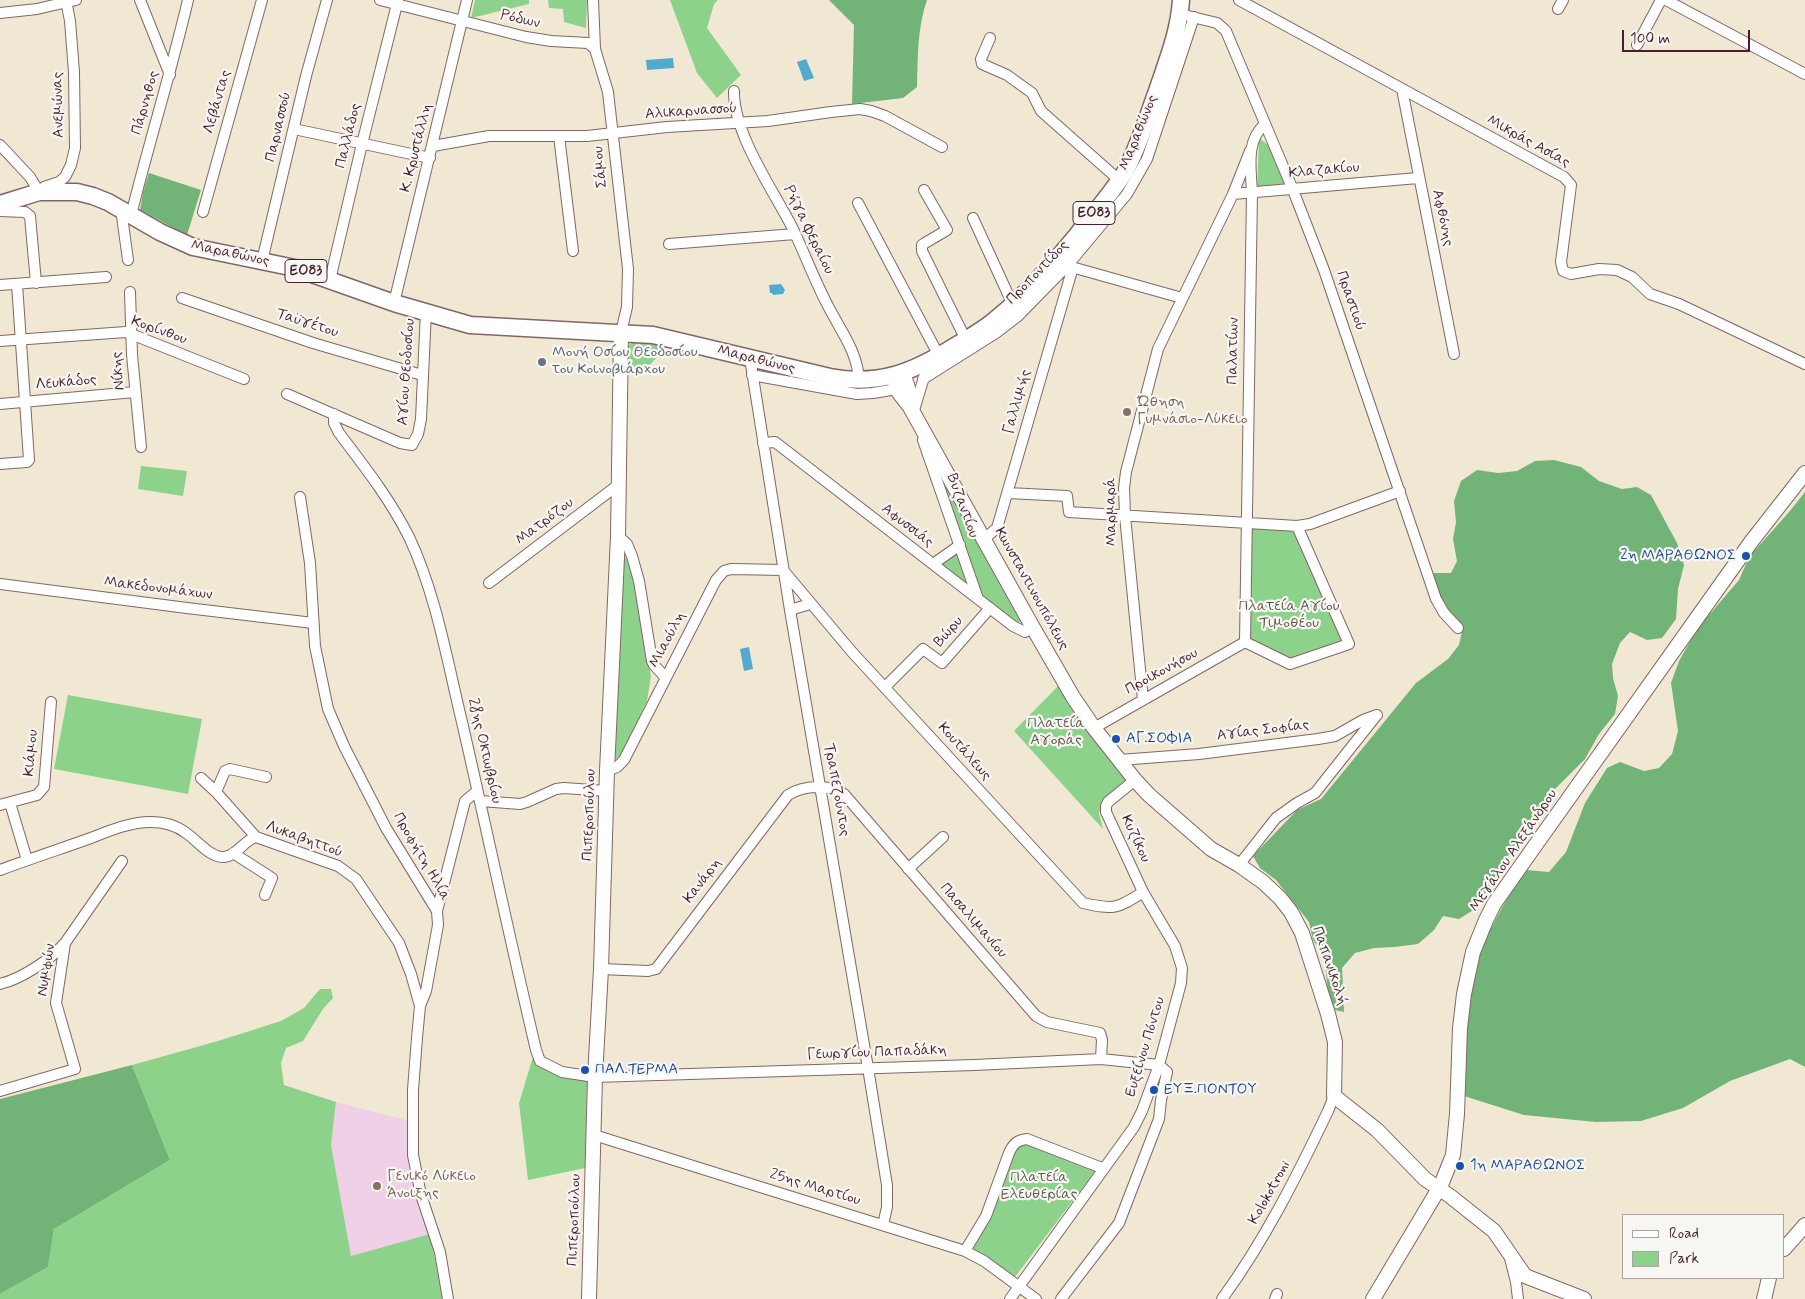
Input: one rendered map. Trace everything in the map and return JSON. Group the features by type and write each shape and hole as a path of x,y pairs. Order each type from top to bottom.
{"main road":[{"name":"Μαραθώνος","path":"0,204 39,192 77,192 93,196 185,244 204,250 295,268 394,303 470,324 653,335 830,377 859,380 898,380 988,326 1013,305 1062,252 1119,180 1130,162 1140,138 1185,10"}],"street":[{"path":"140,0 170,75"},
{"name":"Πάρνηθος","path":"126,212 170,75 188,0"},
{"name":"Λεβάντας","path":"203,212 262,0"},
{"name":"Παρνασσού","path":"262,261 306,76 327,0"},
{"name":"Ρόδων","path":"380,0 398,2 526,37 551,41 588,43 595,49"},
{"name":"Κ. Κρυστάλλη","path":"394,303 467,0"},
{"name":"Σάμου","path":"593,0 595,49 606,84 628,269 626,307 621,332"},
{"name":"Μικράς Ασίας","path":"1239,0 1564,178 1571,185 1560,262 1563,271 1571,274 1599,269 1617,270 1632,277 1650,294 1679,304 1805,364"},
{"path":"1637,45 1661,0"},
{"path":"1666,0 1805,74"},
{"path":"0,13 19,12 70,1"},
{"name":"Ανεμώνας","path":"39,192 44,187 59,182 65,177 71,165 75,148 74,72 70,1"},
{"name":"Παλλάδος","path":"330,280 398,2"},
{"name":"Πραστιού","path":"1185,10 1217,23 1226,31 1294,190 1324,270 1438,604 1458,628"},
{"name":"Προποντίδος","path":"923,379 996,334 1018,316 1070,266 1127,194 1147,159 1185,10"},
{"path":"990,38 981,58 982,64 1007,75 1032,93 1039,109 1119,180"},
{"name":"Αφθόνης","path":"1402,89 1454,354"},
{"name":"Ρήγα Φεραίου","path":"734,91 740,123 751,150 795,234 826,303 853,352 858,364 859,380"},
{"path":"1406,112 1419,99"},
{"name":"Αλικαρνασσού","path":"433,146 489,136 612,134 667,127 774,121 831,112 865,110 885,116 942,147"},
{"name":"Παλατίων","path":"1245,642 1252,193 1250,151 1258,132 1265,124"},
{"path":"294,129 430,158"},
{"path":"559,136 573,251"},
{"path":"0,145 30,177 39,192"},
{"name":"Μαρμαρά","path":"1143,700 1124,516 1126,472 1158,349 1233,194 1250,151"},
{"name":"Κλαζακίου","path":"1233,194 1418,178"},
{"path":"924,190 947,230 922,245 922,251 966,340"},
{"path":"858,203 936,358 923,379 913,414"},
{"path":"0,211 25,212 30,216 36,283"},
{"path":"126,212 128,260"},
{"path":"973,218 1013,305"},
{"path":"669,244 795,234"},
{"path":"1070,266 1182,298"},
{"name":"Γαλλιμής","path":"984,539 997,528 1008,494 1070,266"},
{"path":"0,286 106,278"},
{"path":"0,464 28,461 17,284"},
{"name":"Νίκης","path":"130,292 135,392 141,446"},
{"name":"Ταϋγέτου","path":"182,298 314,343 422,375"},
{"name":"Αγίου Θεοδοσίου","path":"334,414 400,443 412,444 418,434 421,419 426,311"},
{"name":"Πιπεροπούλου","path":"589,1299 595,1077 618,536 621,332"},
{"name":"Κορίνθου","path":"0,341 131,333 244,379"},
{"name":"Τραπεζούντος","path":"750,358 783,570 887,1185 887,1207 883,1226"},
{"path":"752,375 857,394 873,394 898,380"},
{"name":"Κωνσταντινουπόλεως","path":"898,380 910,394 913,414 1074,697 1094,728 1135,780"},
{"name":"Λευκάδος","path":"0,404 135,392"},
{"path":"287,394 334,414"},
{"name":"28ης Οκτωβρίου","path":"334,414 334,423 339,433 383,492 409,537 428,586 443,642 508,930 540,1061 554,1068 578,1075 595,1077"},
{"name":"Βυζαντίου","path":"913,414 979,600"},
{"name":"Αφυσσιάς","path":"763,443 775,442 1013,626 1025,632 1032,626"},
{"name":"Μεγάλου Αλεξάνδρου","path":"1373,1299 1439,1189 1450,1164 1455,1145 1460,1028 1466,982 1476,944 1494,904 1746,550 1805,473"},
{"name":"Ματρόζου","path":"489,583 618,485"},
{"path":"1008,494 1067,496 1069,512 1297,526 1310,524 1400,491"},
{"name":"Προφήτη Ηλία","path":"300,496 310,564 316,652 324,693 337,730 386,828 437,911 438,925 426,991 420,1006 413,1090 413,1155 420,1195 440,1252 448,1299"},
{"path":"1245,642 1290,664 1349,644 1297,526"},
{"path":"618,536 631,550 639,581 652,661 665,678"},
{"path":"933,564 960,545"},
{"name":"Μιαούλη","path":"607,771 617,767 624,760 716,580 724,571 731,569 783,570"},
{"name":"Κουτάλεως","path":"783,570 810,604 1083,903 1105,908 1122,906 1143,892"},
{"name":"Μακεδονομάχων","path":"0,584 313,623"},
{"path":"790,610 810,604"},
{"name":"Βώρυ","path":"885,687 923,649 942,663 990,608"},
{"name":"Προικονήσου","path":"1094,728 1245,642"},
{"name":"Κιάμου","path":"5,804 37,795 44,787 51,702"},
{"name":"Αγίας Σοφίας","path":"1119,760 1199,754 1318,739 1335,736 1376,715 1315,793 1276,818 1239,865"},
{"path":"216,792 225,771 230,768 266,776"},
{"path":"200,778 216,792 256,837"},
{"name":"Κυζίκου","path":"1135,780 1108,802 1106,812 1143,892"},
{"name":"Παπανικολή","path":"1135,780 1162,807 1211,849 1263,882 1280,898 1291,912 1302,933 1321,987 1335,1042 1334,1096"},
{"name":"Πασαλιμανίου","path":"820,787 838,790 844,794 1036,1016 1047,1022 1100,1033 1102,1040 1101,1059"},
{"name":"Κανάρη","path":"601,969 648,971 656,969 788,795 794,791 820,787"},
{"path":"437,911 465,801 479,796 520,804 556,789 607,791"},
{"path":"5,804 27,860"},
{"path":"0,870 117,829 149,822 161,823 176,827 187,833 210,852 222,857 233,853 272,878 265,894"},
{"name":"Λυκαβηττού","path":"233,853 256,837 338,866 356,879 398,943 411,974 420,1006"},
{"path":"908,870 943,837"},
{"name":"Νυμφών","path":"0,1090 75,1070 56,1003 65,943 122,860"},
{"name":"Ευξείνου Πόντου","path":"1010,1299 1102,1168 1134,1126 1142,1111 1159,1065 1181,983 1182,968 1175,946 1143,892"},
{"path":"0,984 43,963 65,943"},
{"name":"Γεωργίου Παπαδάκη","path":"595,1077 1101,1059 1159,1065"},
{"path":"1061,1299 1119,1223 1160,1119 1167,1072 1159,1065"},
{"path":"1334,1096 1377,1130 1425,1179 1494,1231 1525,1276 1584,1299"},
{"name":"Kolokotroni","path":"1222,1299 1255,1250 1283,1201 1334,1096"},
{"name":"25ης Μαρτίου","path":"594,1135 965,1251 984,1261 1036,1299"},
{"path":"965,1251 986,1216 1013,1144 1027,1139 1102,1168"},
{"path":"1785,1248 1805,1225"},
{"path":"1508,1251 1516,1282 1518,1299"},
{"path":"1764,1299 1769,1279"}],"shaded area":[{"name":"Γενικό Λύκειο Άνοιξης","path":"336,1102 409,1121 430,1234 351,1256 331,1145"}],"green space":[{"path":"475,0 529,0 529,4 471,18"},
{"path":"548,0 587,0 586,28 564,22 563,9 549,8"},
{"path":"670,0 718,0 714,4 707,28 741,75 717,98 697,73"},
{"path":"829,0 927,0 920,32 917,87 903,98 852,104 854,25"},
{"path":"1259,138 1272,148 1290,187 1257,190"},
{"path":"149,173 201,190 187,235 140,210"},
{"path":"636,340 667,346 649,366 624,374 626,347"},
{"path":"1554,460 1581,467 1599,481 1622,489 1637,487 1651,495 1677,543 1684,565 1678,589 1676,619 1662,638 1647,640 1630,632 1620,643 1612,664 1613,678 1618,696 1615,714 1599,734 1585,759 1555,789 1531,821 1475,909 1459,919 1443,916 1434,930 1418,944 1374,948 1355,953 1342,968 1344,1012 1335,1010 1328,992 1324,956 1313,940 1309,922 1276,880 1260,868 1253,856 1297,810 1321,799 1416,683 1448,659 1459,645 1463,627 1443,603 1432,573 1451,573 1457,561 1453,539 1456,522 1454,501 1461,481 1477,470 1498,473 1517,471 1535,461"},
{"path":"935,465 1021,619 1020,622 1015,622 983,597"},
{"path":"141,466 187,471 183,496 138,489"},
{"path":"1805,492 1805,1067 1790,1059 1730,1081 1683,1108 1641,1121 1596,1122 1524,1115 1464,1096 1465,1031 1470,992 1484,943 1507,898 1526,870 1549,872 1566,852 1585,803 1607,768 1620,762 1644,771 1659,768 1672,754 1678,731 1671,683 1679,661 1697,629 1739,580 1749,557"},
{"name":"Πλατεία Αγίου Τιμοθέου","path":"1250,527 1295,528 1344,642 1290,660 1249,640"},
{"path":"957,551 971,592 937,565"},
{"path":"624,556 628,560 636,581 651,676 647,701 622,755 615,759"},
{"name":"Πλατεία Αγοράς","path":"1061,683 1127,779 1104,798 1099,813 1103,829 1014,731"},
{"path":"68,695 202,719 188,794 54,769"},
{"path":"320,989 331,989 333,998 323,1009 303,1041 286,1048 281,1063 284,1085 336,1102 331,1145 351,1256 430,1234 443,1299 0,1299 0,1294 48,1267 54,1229 170,1160 132,1065 281,1021 304,1008"},
{"path":"533,1057 536,1064 587,1081 585,1168 528,1180 519,1103"},
{"path":"132,1065 170,1160 54,1229 48,1267 0,1294 0,1099"},
{"name":"Πλατεία Ελευθερίας","path":"1026,1142 1096,1170 1015,1277 969,1249 1013,1151"}],"water":[{"path":"673,58 674,68 647,70 646,60"},
{"path":"806,59 814,78 804,81 797,62"},
{"path":"781,284 785,290 783,294 773,295 770,293 769,285"},
{"path":"749,647 753,669 744,671 740,649"}],"place":[{"name":"Μονή Οσίου Θεοδοσίου του Κοινοβιάρχου","path":"542,362"},
{"name":"Ώθηση Γυμνάσιο-Λύκειο","path":"1127,412"},
{"name":"2η ΜΑΡΑΘΩΝΟΣ","path":"1746,556"},
{"name":"ΑΓ.ΣΟΦΙΑ","path":"1116,739"},
{"name":"ΠΑΛ.ΤΕΡΜΑ","path":"585,1070"},
{"name":"ΕΥΞ.ΠΟΝΤΟΥ","path":"1154,1090"},
{"name":"1η ΜΑΡΑΘΩΝΟΣ","path":"1460,1166"},
{"name":"Γενικό Λύκειο Άνοιξης","path":"377,1186"}]}
